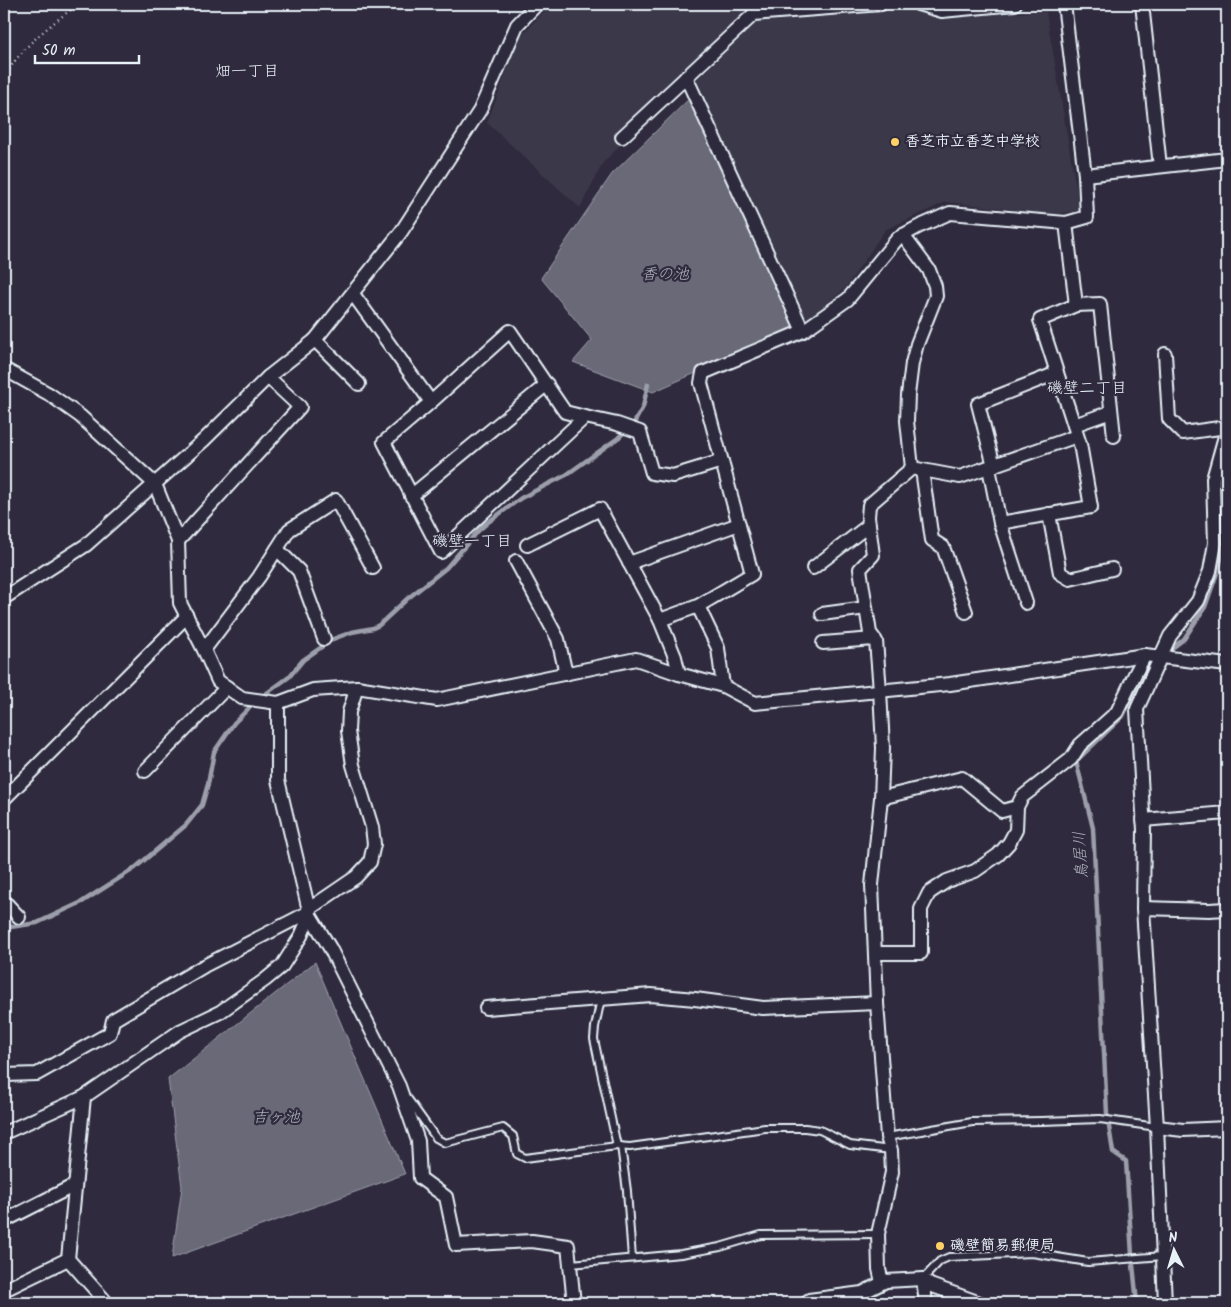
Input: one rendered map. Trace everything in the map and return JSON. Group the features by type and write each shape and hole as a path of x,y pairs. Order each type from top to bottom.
{"street":[{"path":"4,598 86,545 204,440 268,378 315,340 402,232 480,110 517,25 537,4"},
{"path":"622,137 754,14 881,4"},
{"path":"918,4 942,11 1015,4"},
{"path":"660,620 698,606 752,574 702,384 703,372 803,331 848,299 898,238 950,213 1066,223 1088,217 1085,175 1064,4"},
{"path":"1142,4 1160,166"},
{"path":"686,77 803,331"},
{"path":"1085,175 1227,159"},
{"path":"1066,223 1076,305"},
{"path":"903,235 929,270 935,286 936,296 912,362 907,421 932,540 943,547 966,612"},
{"path":"353,294 431,402"},
{"path":"1000,523 1091,507 1080,444 1040,320 1076,305 1100,304 1114,436"},
{"path":"585,417 441,552 384,442 510,331 565,412 617,424 640,432 652,473 673,476 722,462"},
{"path":"315,340 359,384"},
{"path":"1165,1303 1157,1127 1143,908 1143,820 1137,709 1170,636 1198,601 1210,571 1215,543 1213,479 1227,428 1183,433 1169,419 1166,354"},
{"path":"4,369 49,394 80,416 155,484 178,541 180,603 218,681 242,698 278,703 313,690 357,687 437,700 636,659 723,686 755,703 950,684 1145,655 1227,666"},
{"path":"1026,603 1000,523 978,404 1057,373"},
{"path":"178,541 300,407 268,378"},
{"path":"411,496 546,384"},
{"path":"886,1281 881,1278 879,1269 878,1234 892,1172 877,1003 872,885 881,798 883,748 876,641 870,633 860,569 873,555 868,517 869,505 917,469 960,478 1076,431 1111,412"},
{"path":"204,650 259,577 289,530 336,500 373,568"},
{"path":"527,545 600,508 660,620 680,674"},
{"path":"1049,514 1060,572 1070,579 1112,569"},
{"path":"629,563 739,524"},
{"path":"813,568 869,525"},
{"path":"276,549 299,571 324,639"},
{"path":"516,560 558,639 566,674"},
{"path":"698,606 718,648 723,686"},
{"path":"822,614 866,608"},
{"path":"4,799 187,616"},
{"path":"823,643 874,639"},
{"path":"875,953 922,953 921,909 929,893 947,881 975,871 998,855 1009,843 1016,830 1017,808 1022,797 1071,759 1080,745 1118,712 1145,655"},
{"path":"145,772 227,687"},
{"path":"4,1072 5,1075 37,1074 110,1033 113,1020 204,966 309,912 356,877 370,862 374,844 372,827 352,765 348,731 349,712 357,687"},
{"path":"278,703 278,780 309,912 330,948 399,1086 418,1141 420,1178 446,1198 456,1245 532,1241 568,1246 574,1303"},
{"path":"881,798 962,778 1002,811 1017,808"},
{"path":"1143,820 1227,813"},
{"path":"4,901 19,917"},
{"path":"1143,908 1227,909"},
{"path":"4,1134 84,1097 180,1031 220,1012 264,980 282,966 301,936 309,912"},
{"path":"486,1008 651,995 695,998 763,1008 877,1003"},
{"path":"84,1097 68,1258 107,1303"},
{"path":"1157,1127 1183,1130 1227,1128"},
{"path":"4,1221 75,1184"},
{"path":"4,1290 68,1258"},
{"path":"923,1279 926,1303"},
{"path":"810,1303 809,1300 862,1293 886,1281 923,1279 930,1285 980,1303"}],"lane":[{"path":"601,999 594,1039 619,1146 627,1191 632,1258"},
{"path":"399,1086 436,1138 445,1143 503,1128 513,1136 517,1154 525,1158 619,1146 630,1147 765,1128 820,1130 850,1145 889,1143 972,1122 1100,1119 1157,1127"},
{"path":"571,1264 681,1254 720,1247 761,1235 878,1234"},
{"path":"923,1279 940,1261 949,1257 1032,1253 1088,1262 1163,1256"}],"path":[{"path":"4,78 9,68 34,39 78,4"}],"shaded area":[{"path":"551,4 830,4 756,6 603,163 580,208 487,123 519,38"},
{"name":"香芝市立香芝中学校","path":"915,10 947,17 1046,11 1080,211 1053,214 946,202 885,230 847,286 828,304 804,321 694,82 760,18"}],"water":[{"name":"香の池","path":"694,94 796,328 653,392 573,362 592,340 541,278 612,174"},
{"name":"吉ヶ池","path":"315,962 405,1174 172,1258 182,1187 168,1079"}],"waterway":[{"path":"260,698 289,677 303,660 333,639 379,625 407,599 446,568 487,523 521,498 566,475 618,438 634,423 643,407 648,384"},
{"name":"鳥居川","path":"1167,652 1184,639 1205,607 1216,576 1225,546 1223,474 1227,453"},
{"name":"鳥居川","path":"1137,1303 1126,1161 1113,1152 1107,1114 1093,828 1076,761 1123,716 1145,670 1153,663"},
{"path":"4,928 37,923 82,902 135,868 186,825 202,805 214,752 234,723 254,703"}],"place":[{"name":"香芝市立香芝中学校","path":"895,142"},
{"name":"磯壁簡易郵便局","path":"940,1246"}],"district":[{"name":"畑一丁目","path":"247,71"},
{"name":"磯壁二丁目","path":"1087,388"},
{"name":"磯壁一丁目","path":"472,541"}]}
